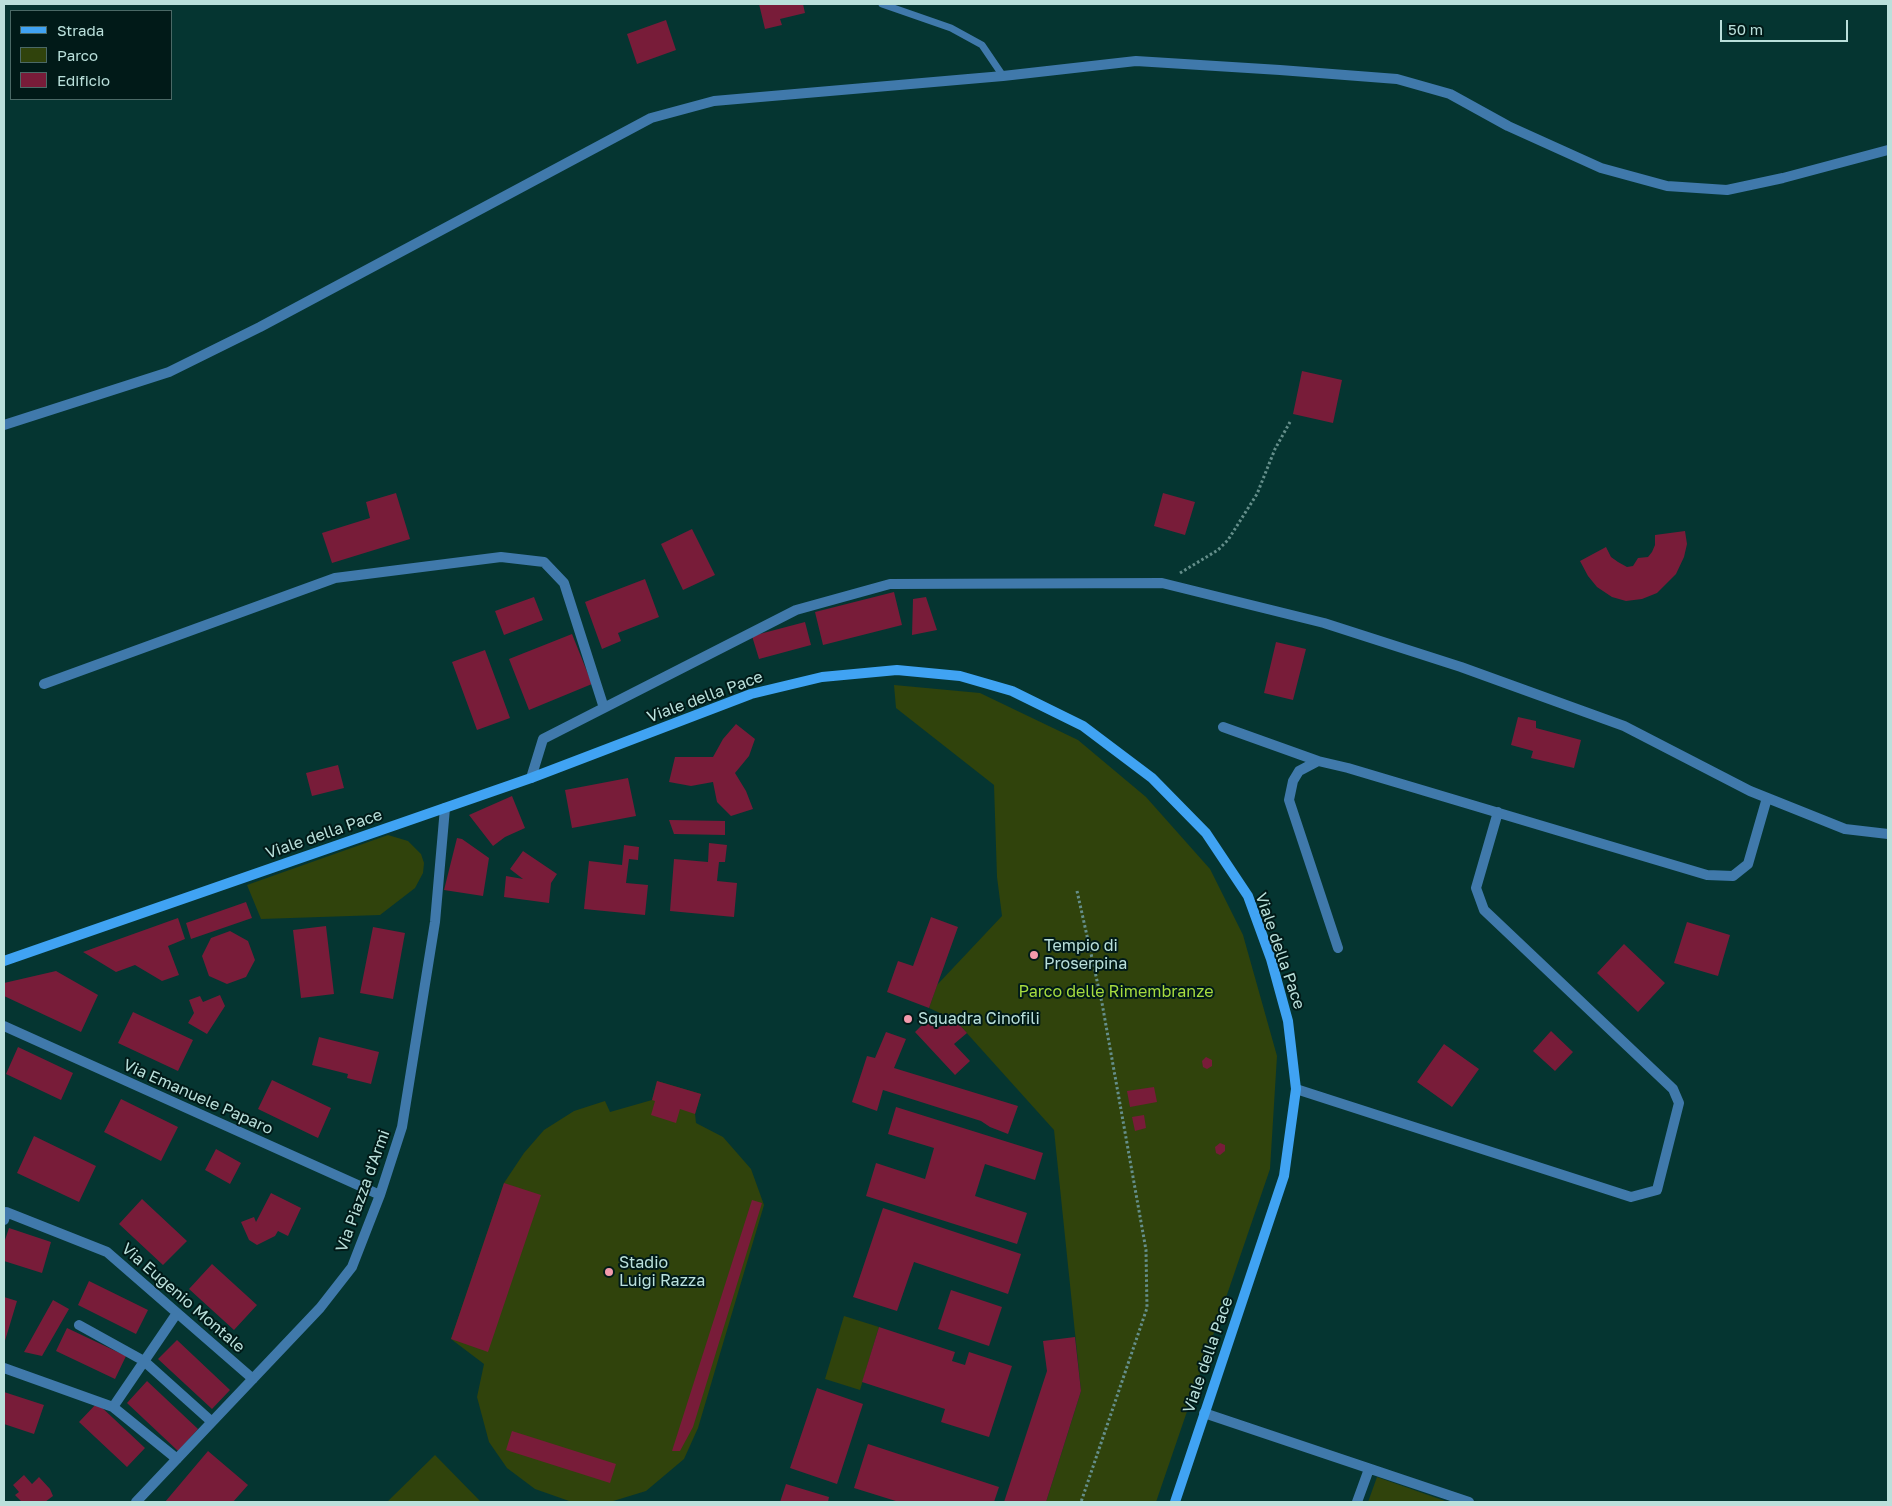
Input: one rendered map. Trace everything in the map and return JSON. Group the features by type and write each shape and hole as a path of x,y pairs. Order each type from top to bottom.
{"main road":[{"name":"Viale della Pace","path":"4,961 531,778 751,694 822,678 897,670 960,676 1012,691 1082,726 1152,778 1206,832 1248,896 1271,960 1288,1021 1296,1089 1284,1176 1175,1502"}],"street":[{"path":"4,425 169,372 260,327 651,118 714,101 1003,76 1136,61 1397,79 1450,94 1508,126 1601,168 1667,186 1727,190 1783,178 1888,150"},
{"path":"44,684 335,578 501,556 544,562 564,583 604,708"},
{"path":"531,778 543,739 796,610 890,584 1162,583 1324,623 1461,667 1624,726 1750,792 1845,829 1888,834"},
{"path":"1222,727 1318,761 1348,768 1707,875 1733,876 1748,864 1767,798"},
{"path":"1318,761 1299,771 1293,780 1289,800 1338,948"},
{"name":"Via Piazza d'Armi","path":"136,1502 320,1308 352,1267 380,1195 402,1127 435,922 445,808"},
{"path":"1296,1089 1631,1197 1656,1190 1679,1103 1674,1090 1484,910 1476,888 1498,812"},
{"name":"Via Emanuele Paparo","path":"4,1026 380,1195"},
{"name":"Via Eugenio Montale","path":"5,1216 107,1252 253,1379"},
{"path":"113,1407 177,1313"},
{"path":"79,1324 144,1361 212,1422"},
{"path":"4,1368 113,1407 177,1459"},
{"path":"1204,1413 1469,1502"},
{"path":"1357,1502 1369,1469"}],"lane":[{"path":"882,4 951,28 982,45 1003,76"}],"path":[{"path":"1162,583 1194,566 1218,550 1228,540 1257,494 1290,422"},
{"path":"1077,892 1102,1003 1146,1250 1147,1308 1081,1502"}],"green space":[{"name":"Parco delle Rimembranze","path":"894,685 980,693 1078,740 1146,797 1210,869 1243,935 1277,1056 1270,1169 1156,1502 1046,1502 1081,1391 1054,1130 955,1020 929,1008 937,985 1002,916 997,877 994,785 896,708"},
{"path":"388,835 408,841 421,854 424,863 423,873 415,888 380,915 261,919 247,885"},
{"name":"Stadio Luigi Razza","path":"657,1081 701,1094 695,1114 696,1123 723,1137 751,1169 764,1205 698,1428 684,1459 646,1491 610,1502 572,1502 535,1489 507,1468 489,1442 477,1397 484,1364 451,1339 504,1183 524,1153 544,1130 574,1111 605,1101 610,1112 652,1100"},
{"path":"844,1316 879,1327 860,1390 825,1379"},
{"path":"435,1455 481,1502 387,1502"},
{"path":"1377,1477 1448,1502 1368,1502"}],"building":[{"path":"759,4 803,4 805,13 780,19 782,25 765,29"},
{"path":"666,20 676,50 637,64 627,34"},
{"path":"1302,371 1342,380 1333,423 1293,414"},
{"path":"396,493 410,539 332,563 322,533 370,518 366,502"},
{"path":"1163,493 1195,502 1185,535 1154,526"},
{"path":"692,529 715,575 683,590 661,544"},
{"path":"1685,531 1687,544 1684,557 1676,574 1657,593 1642,599 1626,601 1612,597 1597,587 1588,576 1580,561 1606,547 1611,557 1618,562 1627,567 1633,566 1638,558 1648,557 1652,552 1655,545 1655,535"},
{"path":"645,579 659,617 618,633 621,641 602,649 585,602"},
{"path":"894,592 902,625 823,645 815,612"},
{"path":"534,597 543,620 504,635 495,611"},
{"path":"926,597 937,630 912,635 913,599"},
{"path":"805,622 811,645 759,659 752,636"},
{"path":"572,634 592,684 529,710 509,659"},
{"path":"1276,642 1306,649 1293,700 1264,693"},
{"path":"485,650 510,718 477,730 452,662"},
{"path":"1518,717 1536,721 1536,728 1581,740 1574,768 1531,758 1533,751 1511,745"},
{"path":"736,724 755,739 749,756 735,773 746,791 753,809 731,816 717,802 713,782 691,786 669,782 675,757 713,757 723,739"},
{"path":"338,765 344,788 312,796 306,773"},
{"path":"628,778 636,816 572,828 565,790"},
{"path":"512,796 525,828 505,837 493,846 469,815"},
{"path":"669,820 725,821 725,835 674,834"},
{"path":"457,838 462,839 489,858 483,896 444,890"},
{"path":"709,843 727,845 725,862 719,862 717,881 737,883 734,917 670,911 674,859 708,862"},
{"path":"624,845 639,847 638,860 629,859 626,883 648,885 645,915 584,909 589,861 622,865"},
{"path":"523,851 557,874 551,883 549,903 504,897 506,876 523,879 510,869"},
{"path":"246,902 252,918 191,939 186,923"},
{"path":"931,917 958,927 929,1008 887,992 898,961 913,966"},
{"path":"178,918 185,939 168,946 179,975 162,981 135,965 116,972 83,952"},
{"path":"1687,922 1730,935 1718,976 1674,963"},
{"path":"326,926 334,994 301,998 293,930"},
{"path":"373,927 405,933 393,999 360,993"},
{"path":"230,931 248,941 255,960 246,977 227,984 209,976 202,956 211,938"},
{"path":"1624,944 1665,983 1638,1012 1597,973"},
{"path":"56,971 98,995 81,1032 4,996 4,983"},
{"path":"220,995 225,1006 207,1034 188,1023 194,1013 189,1000 200,996 203,1002"},
{"path":"133,1012 193,1040 178,1071 118,1043"},
{"path":"930,1017 939,1027 955,1020 967,1033 954,1044 970,1061 955,1075 915,1032"},
{"path":"1551,1031 1573,1052 1555,1071 1533,1051"},
{"path":"886,1032 906,1039 894,1068 1018,1106 1008,1134 990,1127 981,1121 883,1090 877,1111 852,1102 867,1056 875,1058"},
{"path":"319,1037 379,1052 371,1084 347,1078 348,1074 312,1065"},
{"path":"1444,1044 1479,1069 1452,1107 1417,1082"},
{"path":"18,1047 73,1073 61,1100 6,1074"},
{"path":"1206,1057 1212,1060 1212,1066 1207,1069 1203,1067 1202,1061"},
{"path":"272,1080 331,1108 318,1138 258,1109"},
{"path":"657,1081 701,1094 695,1114 680,1109 676,1123 651,1115 655,1101 652,1100"},
{"path":"1154,1087 1157,1102 1130,1107 1127,1091"},
{"path":"121,1099 178,1127 161,1161 104,1132"},
{"path":"896,1107 1043,1153 1035,1180 985,1164 975,1196 1027,1213 1017,1244 866,1196 876,1163 925,1179 934,1148 888,1134"},
{"path":"1144,1115 1146,1128 1135,1131 1132,1117"},
{"path":"34,1136 96,1166 79,1202 17,1173"},
{"path":"1220,1143 1225,1145 1225,1151 1220,1155 1216,1153 1215,1147"},
{"path":"216,1149 241,1163 230,1184 205,1170"},
{"path":"504,1183 541,1195 488,1352 451,1339"},
{"path":"271,1193 301,1208 288,1236 278,1231 275,1236 257,1245 249,1240 241,1222 254,1217 256,1222"},
{"path":"142,1199 187,1241 163,1265 119,1224"},
{"path":"752,1200 762,1203 693,1427 680,1451 672,1451"},
{"path":"883,1208 1021,1254 1008,1294 914,1262 897,1311 853,1297"},
{"path":"9,1228 51,1242 42,1273 4,1261 4,1243"},
{"path":"212,1264 257,1305 234,1330 189,1289"},
{"path":"89,1281 148,1310 136,1334 78,1305"},
{"path":"951,1290 1002,1307 989,1346 938,1329"},
{"path":"4,1297 17,1301 4,1344"},
{"path":"53,1300 69,1309 42,1356 24,1352"},
{"path":"879,1327 955,1352 952,1361 965,1365 969,1352 1012,1366 989,1437 941,1422 945,1409 862,1382"},
{"path":"67,1328 126,1356 115,1379 56,1351"},
{"path":"1075,1337 1081,1391 1046,1502 1004,1502 1047,1371 1043,1341"},
{"path":"177,1340 230,1390 212,1409 158,1359"},
{"path":"147,1381 198,1429 178,1451 127,1403"},
{"path":"817,1388 863,1404 837,1484 790,1468"},
{"path":"4,1392 44,1405 34,1434 4,1424"},
{"path":"97,1403 145,1448 127,1467 79,1422"},
{"path":"512,1431 616,1464 610,1483 506,1450"},
{"path":"868,1444 999,1487 994,1502 899,1502 854,1488"},
{"path":"208,1451 248,1485 233,1502 165,1502"},
{"path":"24,1475 32,1484 39,1477 50,1489 53,1496 45,1502 22,1502 15,1495 19,1492 13,1485"},
{"path":"786,1484 829,1497 828,1502 780,1502"}],"place":[{"name":"Tempio di Proserpina","path":"1034,955"},
{"name":"Squadra Cinofili","path":"908,1019"},
{"name":"Stadio Luigi Razza","path":"609,1272"}]}
